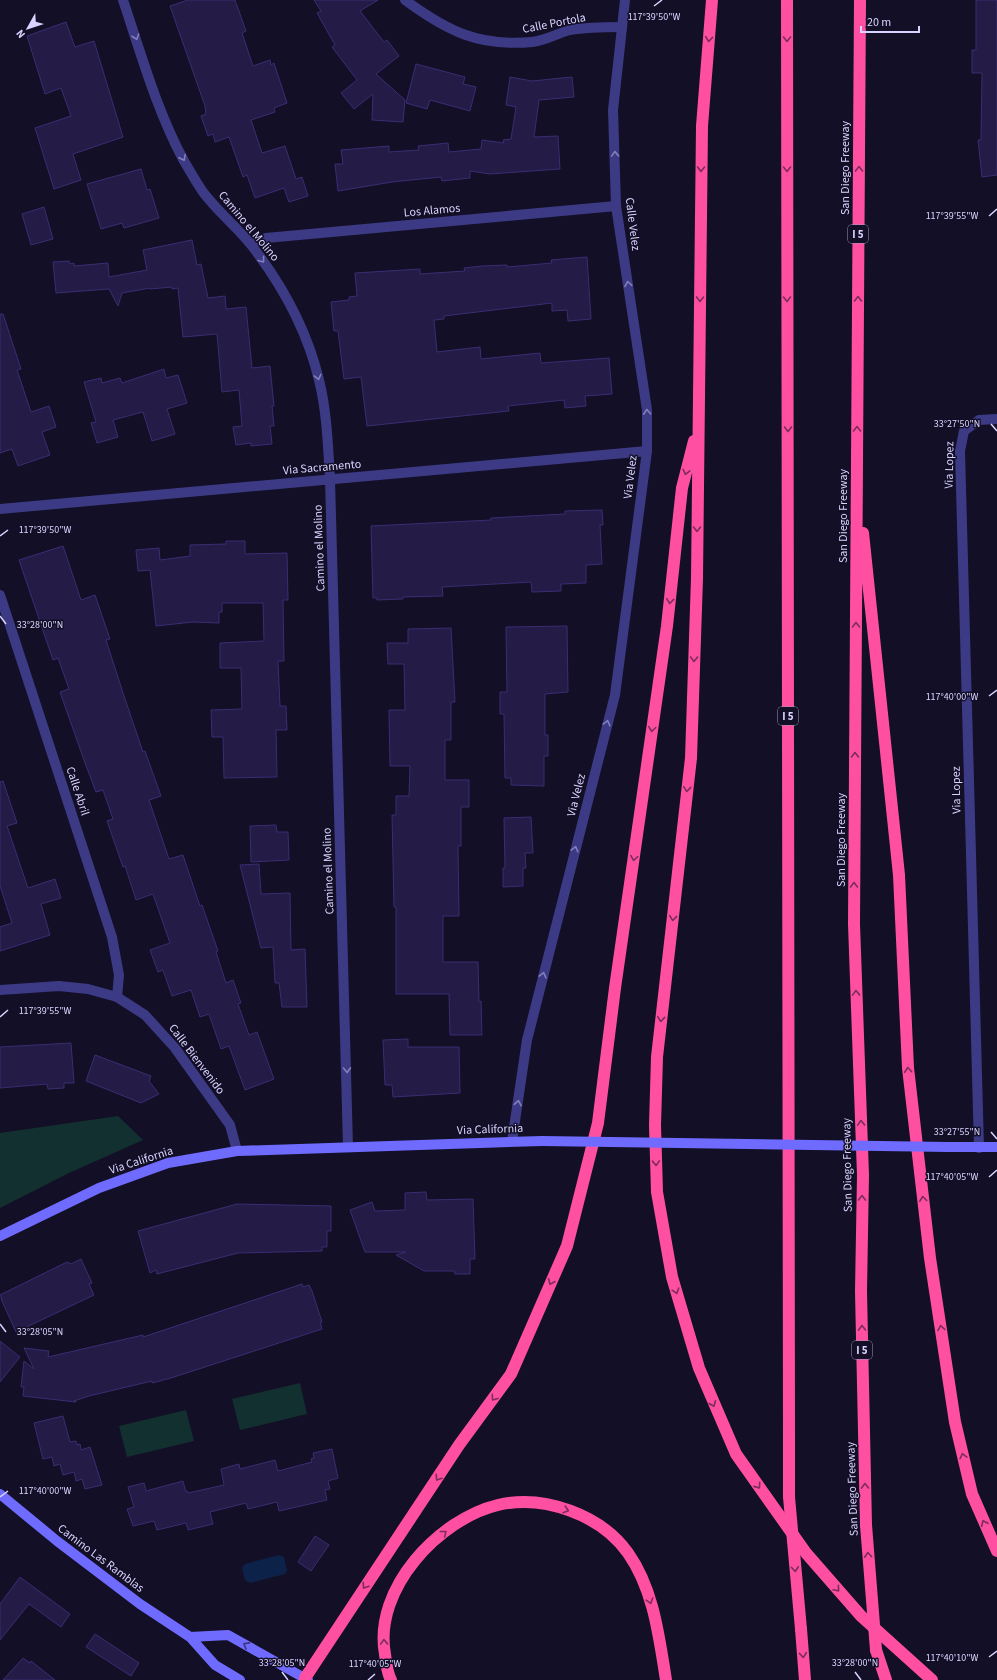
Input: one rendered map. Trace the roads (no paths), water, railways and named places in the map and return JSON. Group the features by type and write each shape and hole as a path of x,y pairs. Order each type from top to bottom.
{"highway":[{"path":"712,0 702,126 697,578 691,758 657,1057 655,1125 656,1192 672,1277 699,1368 736,1454 806,1553 861,1616 932,1680"},
{"name":"I 5","path":"787,0 789,1497 805,1680"},
{"name":"San Diego Freeway","path":"860,0 854,924 863,1176 861,1291 866,1525 876,1650 880,1680"},
{"path":"307,1679 459,1445 511,1374 566,1246 598,1123 616,980 667,626 682,488 699,420"},
{"path":"857,468 899,875 908,1068 930,1258 955,1422 972,1494 997,1551"},
{"path":"391,1680 384,1646 384,1628 386,1612 400,1580 420,1554 460,1521 478,1512 499,1505 522,1503 550,1504 576,1513 617,1539 629,1554 651,1601 666,1680"},
{"path":"876,1650 886,1680"}],"main road":[{"name":"Via California","path":"0,1236 99,1188 168,1163 237,1151 512,1141 997,1148"},
{"name":"Camino Las Ramblas","path":"0,1494 56,1541 116,1586 190,1637 215,1665 240,1680"},
{"path":"190,1637 228,1635 307,1679"}],"street":[{"name":"Camino el Molino","path":"123,0 154,90 184,161 204,192 251,244 280,283 299,321 312,355 319,381 327,431 330,479 348,1147"},
{"name":"Calle Portola","path":"405,0 432,20 466,36 500,43 534,42 570,30 622,27"},
{"name":"Calle Velez","path":"625,0 614,110 616,206 647,410 647,451"},
{"name":"Los Alamos","path":"251,244 266,238 616,206"},
{"name":"Via Lopez","path":"979,1148 960,451 964,431 979,420 997,419"},
{"name":"Via Sacramento","path":"0,509 647,451"},
{"name":"Via Velez","path":"512,1141 527,1040 614,695 647,451"},
{"name":"Calle Abril","path":"0,595 112,937 119,975 118,997"},
{"name":"Calle Bienvenido","path":"0,990 60,986 88,989 118,997 145,1015 175,1048 230,1125 237,1151"}],"water":[{"path":"279,1555 284,1557 287,1570 285,1574 250,1583 245,1580 242,1568 245,1564"}]}
